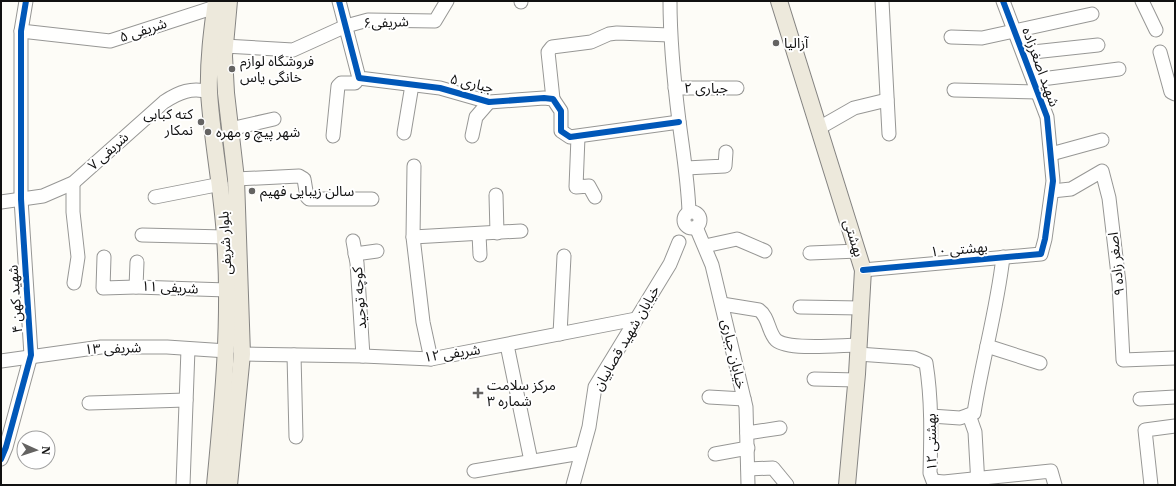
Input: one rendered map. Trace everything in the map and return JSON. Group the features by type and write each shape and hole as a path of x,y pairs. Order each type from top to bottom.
{"main road":[{"name":"بهشتی","path":"779,1 864,270 857,380 847,485"},
{"name":"بلوار شریفی","path":"220,3 230,129 228,181 231,218 234,353 229,485"},
{"name":"بلوار شریفی","path":"220,3 209,55 209,92 228,181"},
{"name":"بلوار شریفی","path":"215,485 234,353 227,290 225,237 231,218"}],"street":[{"path":"15,1 25,7"},
{"path":"333,136 338,86 341,83 355,83 359,78 339,1"},
{"name":"شریفی۶","path":"224,46 293,50 346,26 368,20 435,20 447,1"},
{"name":"خیابان جباری","path":"670,1 670,35 675,88 689,186 691,221 705,246 712,265 744,399 748,448 748,485"},
{"path":"882,1 886,100 889,134"},
{"name":"شهید اصغرزاده","path":"1003,1 1047,117 1054,181 1045,239"},
{"path":"1142,1 1156,30"},
{"name":"شریفی ۵","path":"21,31 110,41 220,3"},
{"name":"شهید کهن ۴","path":"1,459 6,447 31,355 21,199 21,31 25,7"},
{"path":"951,37 982,38 1092,14"},
{"path":"670,35 617,33 609,34 591,42 552,47 548,52 552,99 561,111 561,131 570,137 679,122"},
{"path":"1024,53 1098,45"},
{"path":"1160,52 1171,92 1175,94"},
{"path":"954,90 1036,86 1119,69"},
{"name":"جباری ۵","path":"359,78 440,88 489,102 544,98 552,99"},
{"path":"404,133 412,85"},
{"name":"جباری ۲","path":"675,88 737,88"},
{"name":"شریفی ۷","path":"1,202 43,196 73,183 164,102 178,93 191,90 209,92"},
{"path":"819,128 854,108 886,100"},
{"path":"472,136 476,117 489,102"},
{"path":"230,129 274,119"},
{"path":"578,137 576,187 589,186 595,197"},
{"path":"1051,154 1102,140"},
{"path":"686,168 725,166 726,152"},
{"path":"414,166 413,237 423,322 431,359"},
{"name":"اصغر زاده ۹","path":"1052,191 1071,189 1102,171 1109,198 1124,360 1175,358"},
{"path":"155,197 228,181 299,176 304,179 307,197 309,199 372,199"},
{"path":"73,183 73,212 78,258 74,283"},
{"path":"496,195 497,232"},
{"name":"خیابان شهید قصابیان","path":"573,485 589,427 595,387 670,264 679,242 691,221"},
{"path":"413,237 521,231"},
{"path":"479,234 480,255"},
{"path":"142,235 225,237"},
{"path":"705,246 738,239 765,251"},
{"name":"بهشتی ۱۰","path":"864,270 1041,254 1045,239"},
{"name":"کوچه توحید","path":"364,356 354,247 377,251"},
{"path":"810,253 858,251"},
{"path":"560,334 564,256"},
{"path":"104,257 103,288 136,287"},
{"path":"931,416 960,418 974,413 986,346 999,295 1003,257"},
{"name":"شریفی ۱۱","path":"137,262 136,287 227,290"},
{"path":"722,304 759,310 766,319 773,337 783,344 859,349"},
{"path":"800,307 861,308"},
{"name":"شریفی ۱۲","path":"234,353 431,359 636,319"},
{"path":"507,345 531,461"},
{"path":"986,346 1040,363"},
{"name":"شریفی ۱۳","path":"1,361 31,355 101,347 188,349 234,353"},
{"path":"183,485 188,349"},
{"name":"بهشتی ۱۲","path":"859,349 914,358 926,363 930,387 930,473 934,481 978,482 1051,470 1055,485"},
{"path":"294,355 296,437"},
{"path":"814,379 857,380"},
{"path":"709,397 744,399"},
{"path":"1140,399 1175,397"},
{"path":"88,403 186,400"},
{"path":"969,415 975,432 978,482"},
{"path":"1151,485 1145,430 1175,426"},
{"path":"747,432 780,428"},
{"path":"715,454 748,448"},
{"path":"474,471 581,453"},
{"path":"748,469 772,468 787,485"}],"cycle path":[{"path":"1,459 6,447 31,355 21,199 21,31 26,1"},
{"path":"339,1 359,78 440,88 489,102 544,98 553,99 561,111 561,131 570,137 679,122"},
{"path":"863,270 1041,254 1045,239 1053,181 1047,117 1003,1"}],"place":[{"name":"آزالیا","path":"776,43"},
{"name":"فروشگاه لوازم خانگی یاس","path":"232,69"},
{"name":"کته کبابی نمکار","path":"201,122"},
{"name":"شهر پیچ و مهره","path":"208,132"},
{"name":"سالن زیبایی فهیم","path":"252,191"},
{"name":"مرکز سلامت شماره ۳","path":"478,393"}]}
